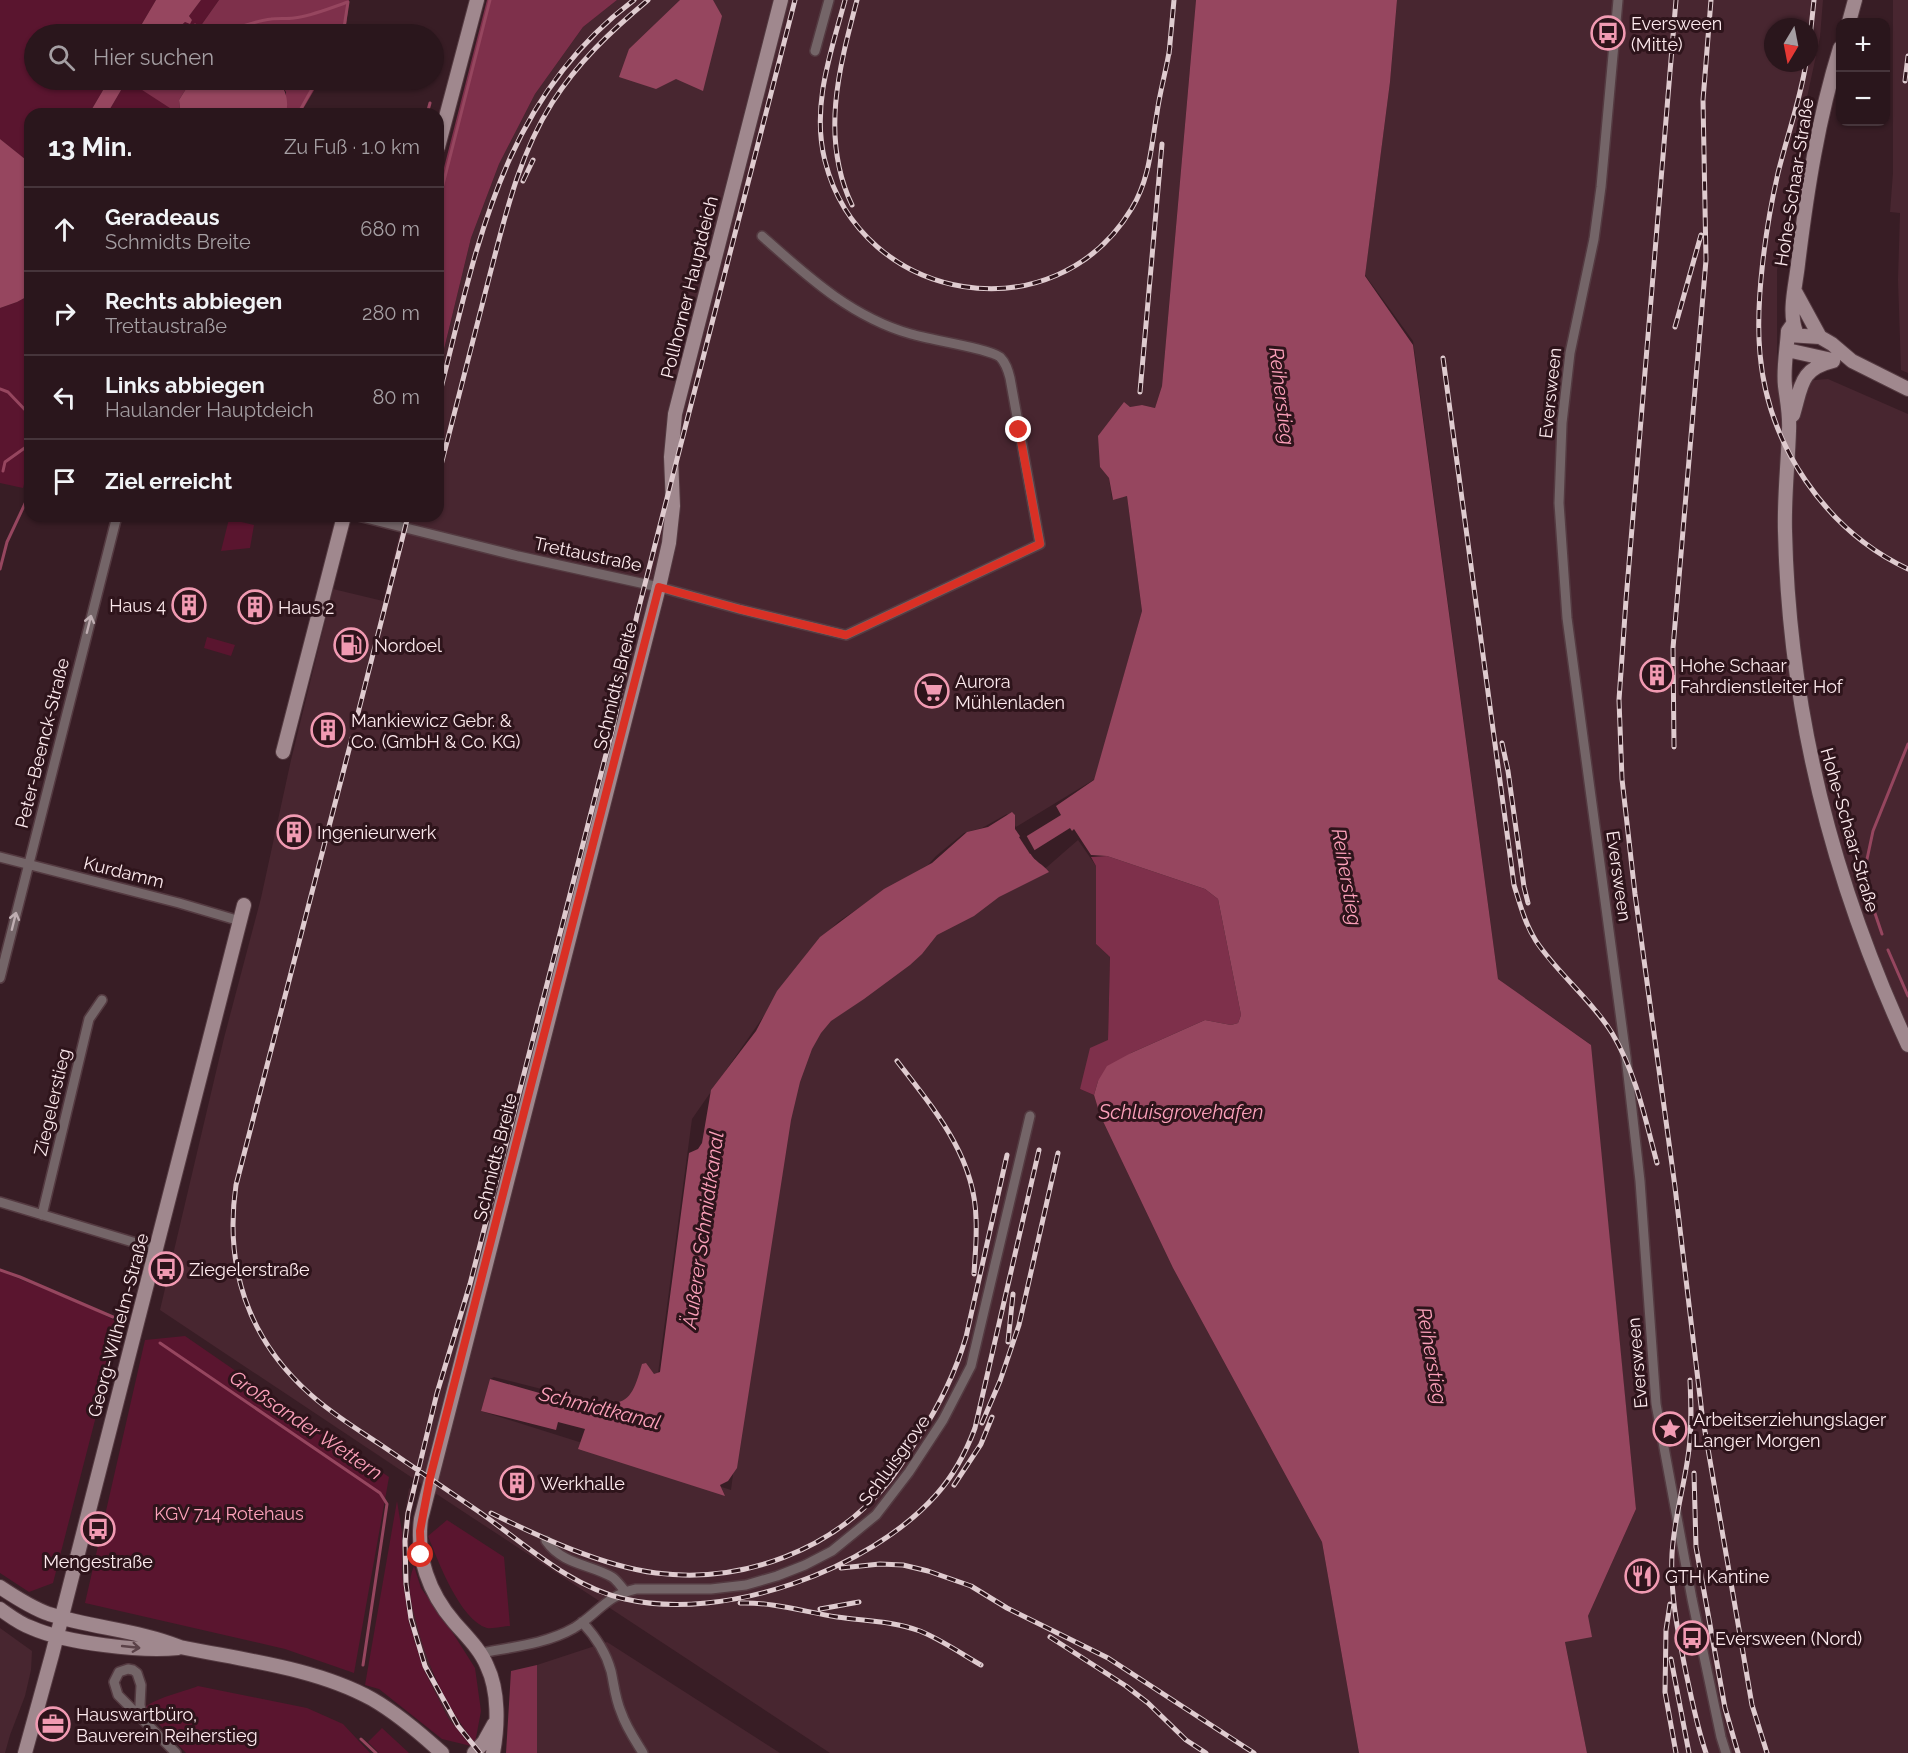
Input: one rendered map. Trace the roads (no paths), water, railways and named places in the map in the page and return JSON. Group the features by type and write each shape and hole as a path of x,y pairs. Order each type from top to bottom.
{"main road":[{"path":"444,124 477,0"},
{"name":"Pollhorner Hauptdeich","path":"659,587 669,543 673,506 671,457 675,414 781,0"},
{"path":"1850,18 1855,0"},
{"name":"Hohe-Schaar-Straße","path":"1836,62 1814,147 1785,386 1789,401 1785,490 1787,580 1795,662 1810,759 1827,826 1850,902 1875,972 1908,1045"},
{"path":"1795,291 1820,337"},
{"path":"1792,331 1820,337 1852,361 1908,389"},
{"path":"1791,351 1833,361 1852,361"},
{"path":"1789,428 1807,374 1817,365 1833,361"},
{"path":"283,752 342,522"},
{"name":"Schmidts Breite","path":"493,1753 496,1703 492,1682 481,1653 447,1612 431,1587 420,1545 421,1519 659,587"},
{"name":"Georg-Wilhelm-Straße","path":"26,1753 244,905"},
{"path":"0,1587 31,1606 61,1617 162,1640 180,1647 309,1675 346,1687 386,1708 442,1753"},
{"path":"0,1609 30,1628 57,1635 128,1647 160,1650 180,1647"},
{"path":"474,1753 484,1742 495,1722"}],"street":[{"path":"815,51 829,0"},
{"name":"Eversween","path":"1617,0 1598,210 1570,353 1565,393 1560,449 1559,503 1562,553 1567,618 1639,1169 1656,1404 1692,1599 1726,1753"},
{"name":"Trettaustraße","path":"382,522 518,556 659,587 846,635 1040,544 1010,378 1002,360 990,352 909,334 877,322 824,290 762,236"},
{"name":"Peter-Beenck-Straße","path":"0,978 115,522"},
{"name":"Kurdamm","path":"0,857 240,921"},
{"name":"Ziegelerstieg","path":"42,1215 89,1019 102,1000"},
{"name":"Schluisgrove","path":"481,1653 544,1641 563,1634 582,1622 608,1600 625,1591 711,1589 746,1585 777,1576 832,1551 876,1515 909,1472 943,1420 971,1366 1030,1116"},
{"path":"0,1202 156,1249"},
{"path":"546,1541 552,1550 579,1565 612,1578 625,1591"},
{"path":"582,1622 602,1648 621,1713 631,1735 643,1753"},
{"path":"142,1719 139,1677 133,1670 123,1670 116,1676 115,1688 120,1698 176,1753"}],"water":[{"path":"156,0 201,0 189,16 192,20 190,24 185,22 183,24 142,24"},
{"path":"680,0 713,0 722,16 703,91 676,79 656,89 619,77 629,49"},
{"path":"1196,0 1397,0 1390,82 1365,276 1413,345 1498,979 1591,1045 1636,1509 1588,1616 1592,1637 1565,1642 1587,1753 1359,1753 1322,1542 1173,1268 1100,1115 1094,1095 1098,1081 1107,1066 1131,1053 1205,1020 1231,1025 1238,1023 1241,1015 1218,899 1205,889 1107,856 1091,855 1074,829 1072,831 1070,828 1030,853 1049,872 999,897 974,916 937,935 910,965 831,1021 812,1049 800,1082 791,1120 737,1468 728,1481 720,1485 725,1496 578,1449 585,1429 558,1422 556,1430 481,1411 490,1379 564,1400 563,1407 589,1414 592,1401 614,1403 628,1397 636,1384 642,1364 646,1363 654,1374 660,1372 689,1153 698,1149 702,1143 711,1090 756,1031 777,991 820,937 884,889 932,863 967,832 988,827 1012,812 1015,815 1015,829 1022,839 1061,815 1056,806 1094,780 1142,611 1127,496 1113,500 1109,478 1100,467 1098,436 1124,402 1130,407 1142,405 1155,408 1162,386"},
{"path":"103,90 121,90 111,108 93,108"},
{"path":"185,90 284,90 287,104 287,108 180,108 179,100"},
{"path":"0,139 24,158 24,298 0,308"}],"waterway":[{"path":"444,180 490,0"},
{"path":"251,24 308,16 348,2"},
{"path":"345,24 348,2"},
{"path":"301,108 311,90"},
{"path":"429,108 430,103"},
{"path":"0,389 8,392 24,409"},
{"path":"3,471 5,462 24,448"},
{"path":"0,569 7,542 24,506"},
{"path":"1882,934 1863,878 1873,831 1908,744"},
{"path":"1888,950 1908,996"},
{"name":"Großsander Wettern","path":"0,1270 113,1317"},
{"name":"Großsander Wettern","path":"160,1343 380,1493 387,1504 363,1665"},
{"name":"Großsander Wettern","path":"361,1739 376,1753"}],"railway":[{"path":"444,376 482,233 500,181 523,131 552,84 589,40 634,0"},
{"path":"444,454 507,210 530,145 552,103 573,74 608,35 648,0"},
{"path":"480,1753 458,1726 425,1666 411,1619 406,1584 405,1541 408,1513 437,1393 470,1284 612,731 637,615 795,0"},
{"path":"845,0 821,100 821,140 825,161 845,209 877,247 918,273 963,287 1011,288 1057,275 1098,249 1132,208 1143,185 1170,46"},
{"path":"852,205 842,180 835,129 839,77 857,0"},
{"path":"1169,54 1174,0"},
{"path":"1676,0 1619,700 1622,779 1702,1414 1752,1705 1767,1753"},
{"path":"1674,747 1673,648 1706,260 1703,100 1711,0"},
{"path":"1812,18 1814,0"},
{"path":"1905,81 1908,56"},
{"path":"1804,72 1769,216 1760,287 1760,354 1765,388 1788,452 1806,481 1827,508 1851,532 1878,552 1908,569"},
{"path":"1140,392 1162,144"},
{"path":"523,181 533,160"},
{"path":"1675,327 1701,235"},
{"path":"1443,358 1514,885 1526,921 1536,941 1554,965 1604,1021 1620,1048 1639,1096 1657,1163"},
{"path":"355,725 406,522"},
{"path":"352,738 236,1185 233,1215 238,1273 245,1300 256,1325 271,1350 310,1394 336,1415 475,1509 565,1574 604,1593 625,1599 664,1604 706,1603 750,1596 793,1584 835,1567 873,1546 908,1522 936,1495 954,1471 975,1428 1039,1150"},
{"path":"1502,743 1528,903"},
{"path":"897,1061 950,1134 968,1174 974,1196 976,1219 974,1274"},
{"path":"982,1423 1000,1381 1019,1325 1058,1153"},
{"path":"491,1513 551,1541 614,1564 656,1573 689,1575 722,1573 754,1567 785,1557 815,1543 842,1526 868,1505 894,1475 933,1414 952,1377 966,1337 1007,1155"},
{"path":"1008,1342 1013,1294"},
{"path":"1690,1380 1690,1440 1673,1541 1672,1584 1686,1673 1706,1753"},
{"path":"954,1485 981,1444 992,1417"},
{"path":"1694,1473 1696,1547 1725,1708 1738,1753"},
{"path":"841,1568 880,1564 903,1565 971,1586 1007,1608 1108,1658 1254,1753"},
{"path":"820,1609 859,1602"},
{"path":"740,1603 777,1606 910,1628 936,1638 981,1665"},
{"path":"1670,1604 1666,1630 1665,1692 1676,1753"},
{"path":"1050,1637 1126,1686 1148,1703 1186,1740 1206,1753"},
{"path":"1671,1659 1689,1753"}],"place":[{"name":"Eversween (Mitte)","path":"1608,33"},
{"name":"Haus 4","path":"189,605"},
{"name":"Haus 2","path":"255,607"},
{"name":"Nordoel","path":"351,645"},
{"name":"Hohe Schaar Fahrdienstleiter Hof","path":"1657,675"},
{"name":"Aurora Mühlenladen","path":"932,691"},
{"name":"Mankiewicz Gebr. & Co. (GmbH & Co. KG)","path":"328,730"},
{"name":"Ingenieurwerk","path":"294,832"},
{"name":"Ziegelerstraße","path":"166,1269"},
{"name":"Arbeitserziehungslager Langer Morgen","path":"1670,1429"},
{"name":"Werkhalle","path":"517,1483"},
{"name":"Mengestraße","path":"98,1529"},
{"name":"GTH Kantine","path":"1642,1576"},
{"name":"Eversween (Nord)","path":"1692,1638"},
{"name":"Hauswartbüro, Bauverein Reiherstieg","path":"53,1724"}],"water label":[{"name":"Reiherstieg","path":"1282,396"},
{"name":"Reiherstieg","path":"1347,877"},
{"name":"Schluisgrovehafen","path":"1181,1112"},
{"name":"Äußerer Schmidtkanal","path":"703,1230"},
{"name":"Reiherstieg","path":"1432,1356"},
{"name":"Schmidtkanal","path":"600,1408"}],"park label":[{"name":"KGV 714 Rotehaus","path":"229,1513"}]}
